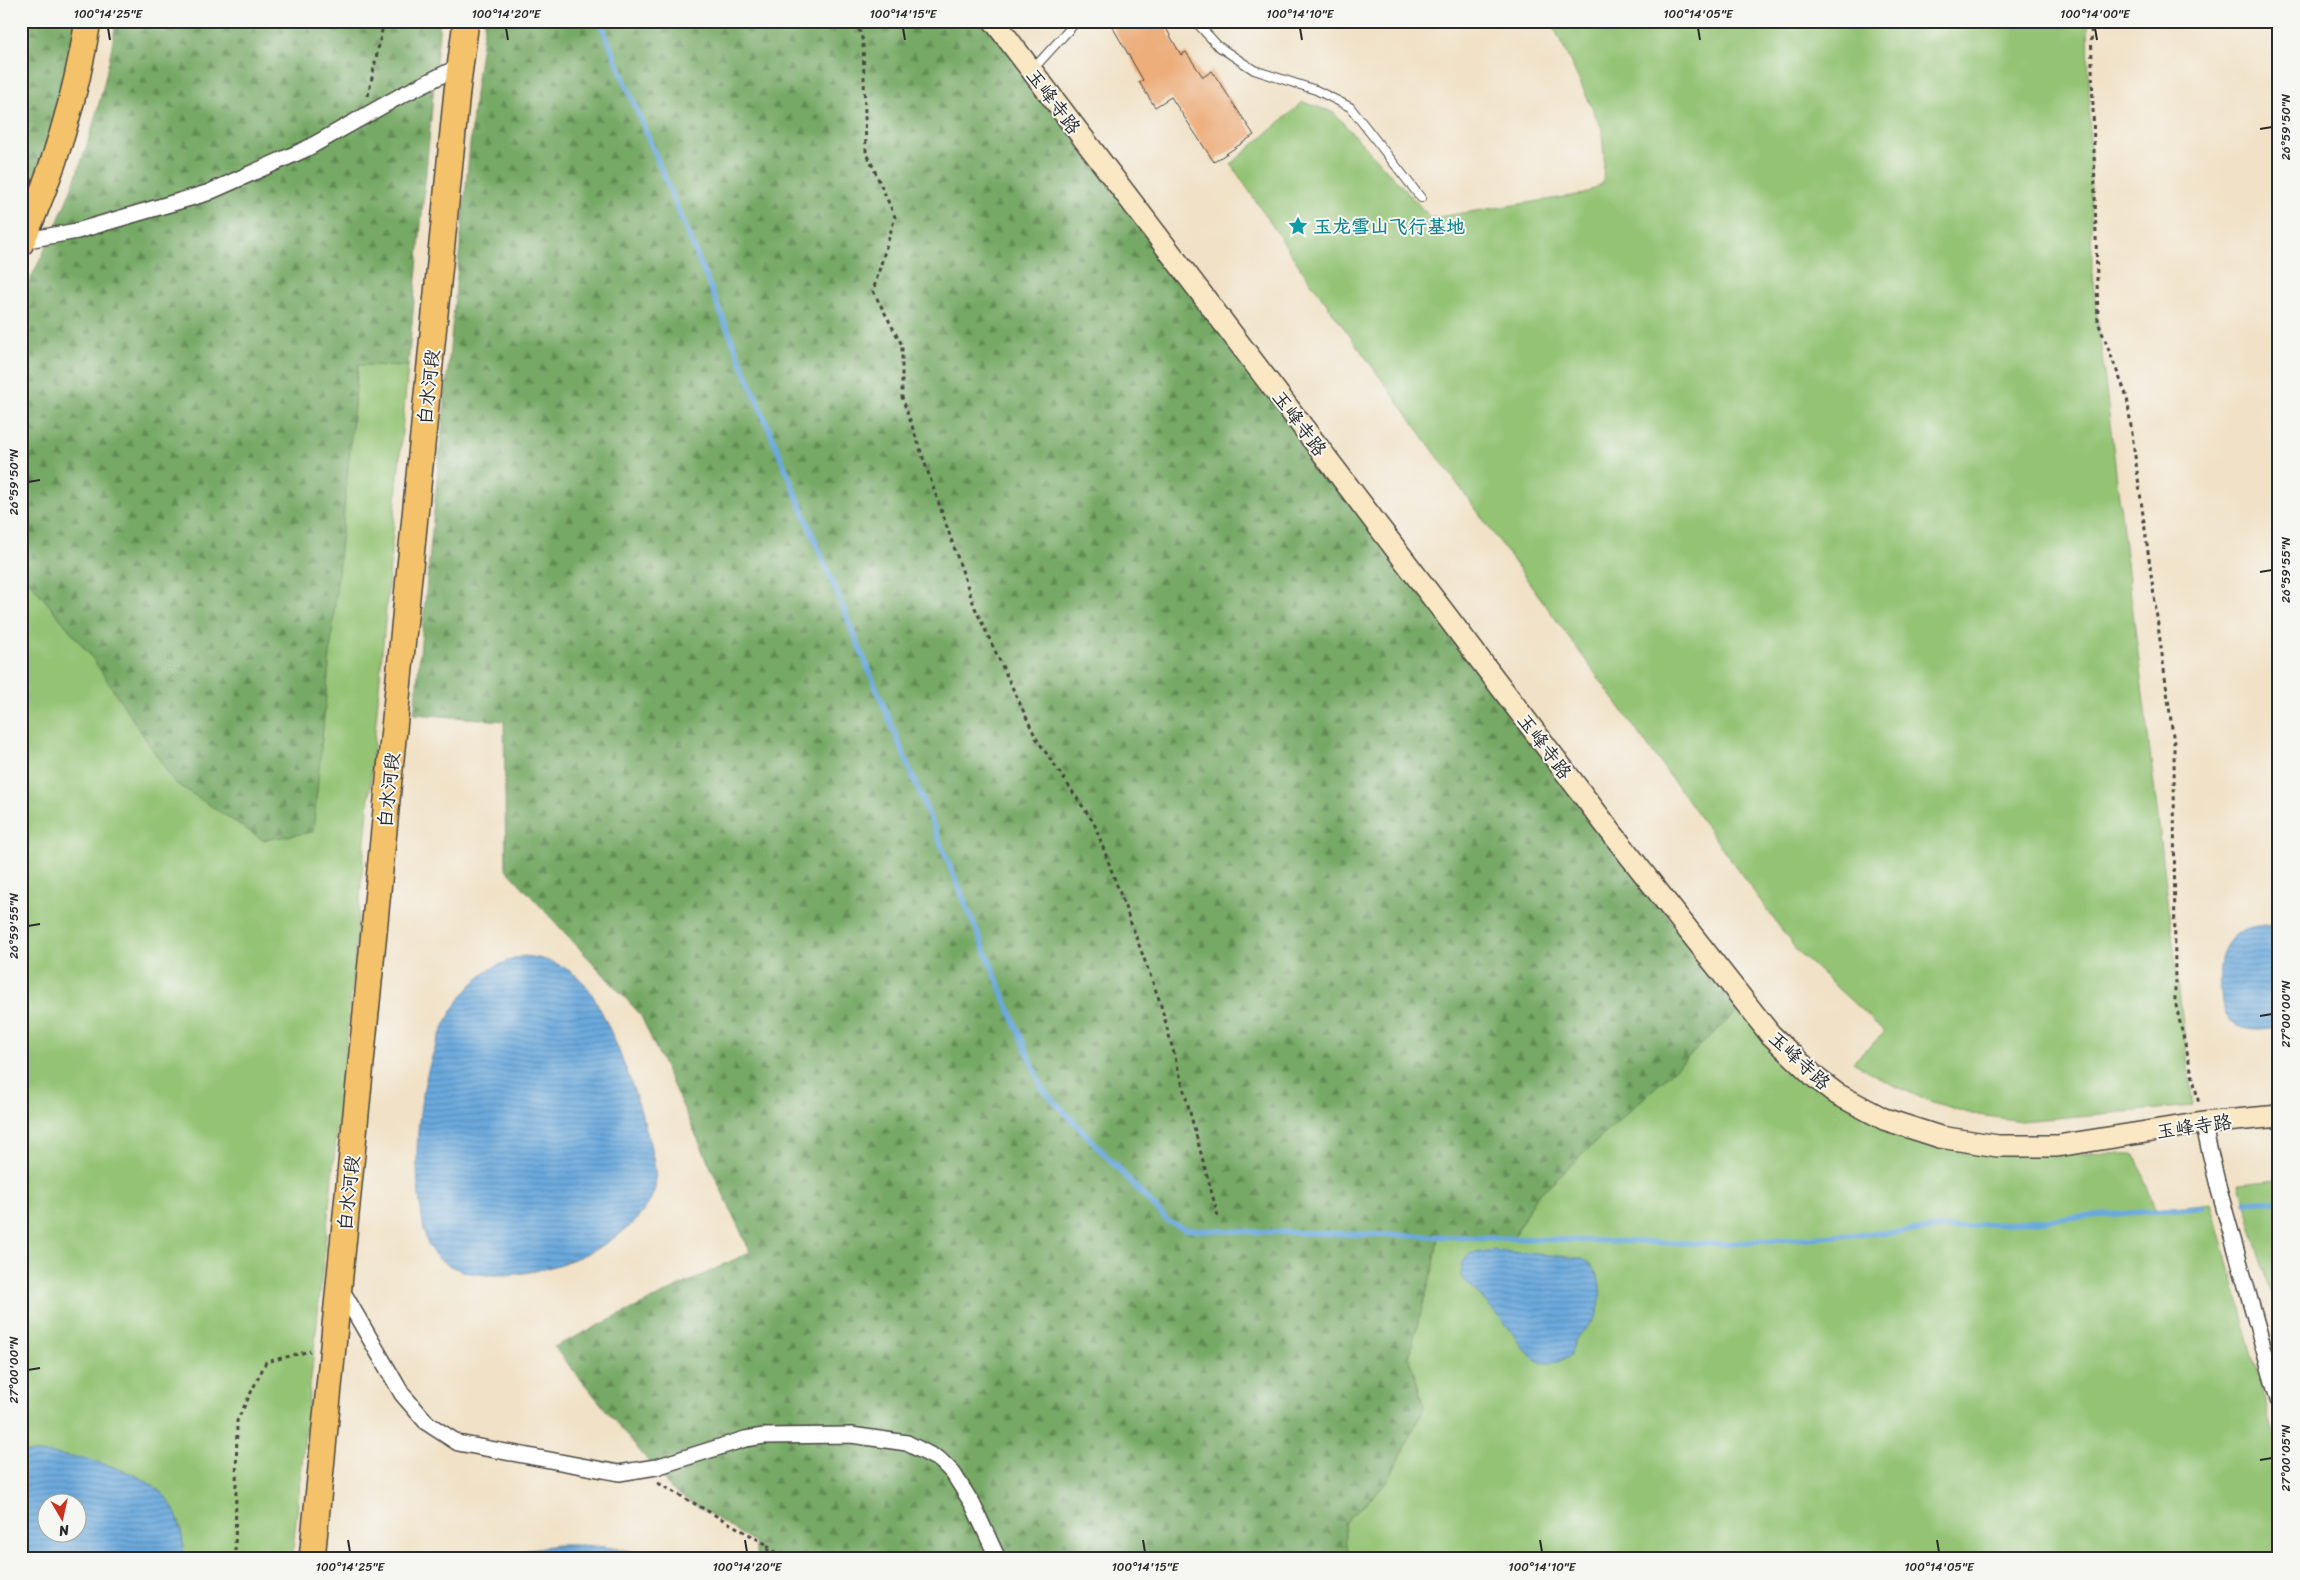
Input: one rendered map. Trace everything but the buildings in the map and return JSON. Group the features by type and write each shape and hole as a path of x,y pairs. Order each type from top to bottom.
{"highway":[{"path":"22,242 52,166 68,114 88,21"},
{"name":"白水河段","path":"312,1559 466,21"}],"main road":[{"name":"玉峰寺路","path":"994,21 1610,832 1770,1034 1792,1057 1837,1094 1860,1108 1912,1129 1969,1142 2018,1147 2057,1146 2204,1123 2279,1116"}],"street":[{"path":"22,242 77,231 207,193 306,149 364,116 460,66"},
{"path":"2204,1123 2218,1190 2279,1403"},
{"path":"339,1285 402,1394 414,1409 442,1434 458,1443 619,1473 638,1472 745,1439 764,1436 851,1435 907,1443 924,1450 940,1460 953,1473 973,1505 998,1559"}],"lane":[{"path":"1031,71 1077,21"},
{"path":"1195,21 1218,46 1254,70 1330,95 1350,107 1421,198"}],"path":[{"path":"364,116 384,21"},
{"path":"857,21 863,42 866,151 895,217 873,291 902,345 902,397 975,608 1036,738 1094,823 1160,1002 1218,1216"},
{"path":"2091,21 2098,322 2127,397 2174,743 2176,1001 2204,1123"},
{"path":"235,1559 237,1421 266,1362 333,1345"},
{"path":"638,1472 766,1544 782,1559"},
{"path":"766,1544 771,1559"}],"green space":[{"path":"21,21 86,21 21,239"},
{"path":"116,21 440,21 408,366 358,365 313,832 263,840 174,782 91,656 21,571 21,296 54,231 81,163 102,93"},
{"path":"485,21 992,21 1739,1010 1534,1199 1514,1237 1438,1236 1434,1265 1409,1355 1424,1407 1387,1483 1344,1523 1349,1559 757,1559 755,1543 672,1490 554,1347 750,1252 640,1014 506,869 504,721 414,714 475,94"},
{"path":"1551,21 2088,21 2092,274 2193,1106 2021,1121 1972,1114 1926,1100 1883,1080 1853,1062 1885,1032 1797,951 1302,270 1231,164 1303,102 1333,112 1431,218 1584,194 1603,183 1602,129"},
{"path":"358,364 408,366 351,998 292,1559 21,1559 21,571 91,656 312,832"},
{"path":"1739,1010 1851,1108 1980,1152 2135,1154 2155,1209 2211,1203 2279,1452 2279,1559 1349,1559 1344,1523 1387,1483 1424,1407 1409,1355 1434,1265 1438,1236 1514,1237 1534,1199"},
{"path":"2279,1180 2279,1319 2239,1184"}],"water":[{"path":"2279,923 2279,1028 2256,1030 2244,1028 2230,1020 2225,1014 2220,984 2221,959 2228,943 2241,931 2255,926"},
{"path":"524,956 549,961 571,972 584,983 594,998 619,1050 642,1115 651,1146 655,1171 655,1188 643,1212 621,1233 592,1251 559,1265 524,1273 490,1275 460,1270 437,1257 429,1246 423,1225 417,1175 420,1114 425,1082 434,1051 446,1023 461,998 480,977 490,970"},
{"path":"1492,1250 1580,1258 1588,1262 1594,1269 1600,1286 1597,1313 1593,1321 1577,1337 1567,1358 1558,1362 1543,1363 1531,1356 1497,1314 1461,1276 1462,1264 1469,1254"},
{"path":"21,1453 79,1458 100,1463 141,1478 156,1488 168,1500 176,1514 182,1535 184,1559 21,1559"},
{"path":"557,1545 611,1548 665,1559 503,1559 530,1549"}],"waterway":[{"path":"600,21 1042,1088 1168,1221 1185,1229 1196,1230 1719,1244 1910,1231 2203,1207"},
{"path":"2245,1202 2279,1200"}],"place":[{"name":"玉龙雪山飞行基地","path":"1298,226"}]}
